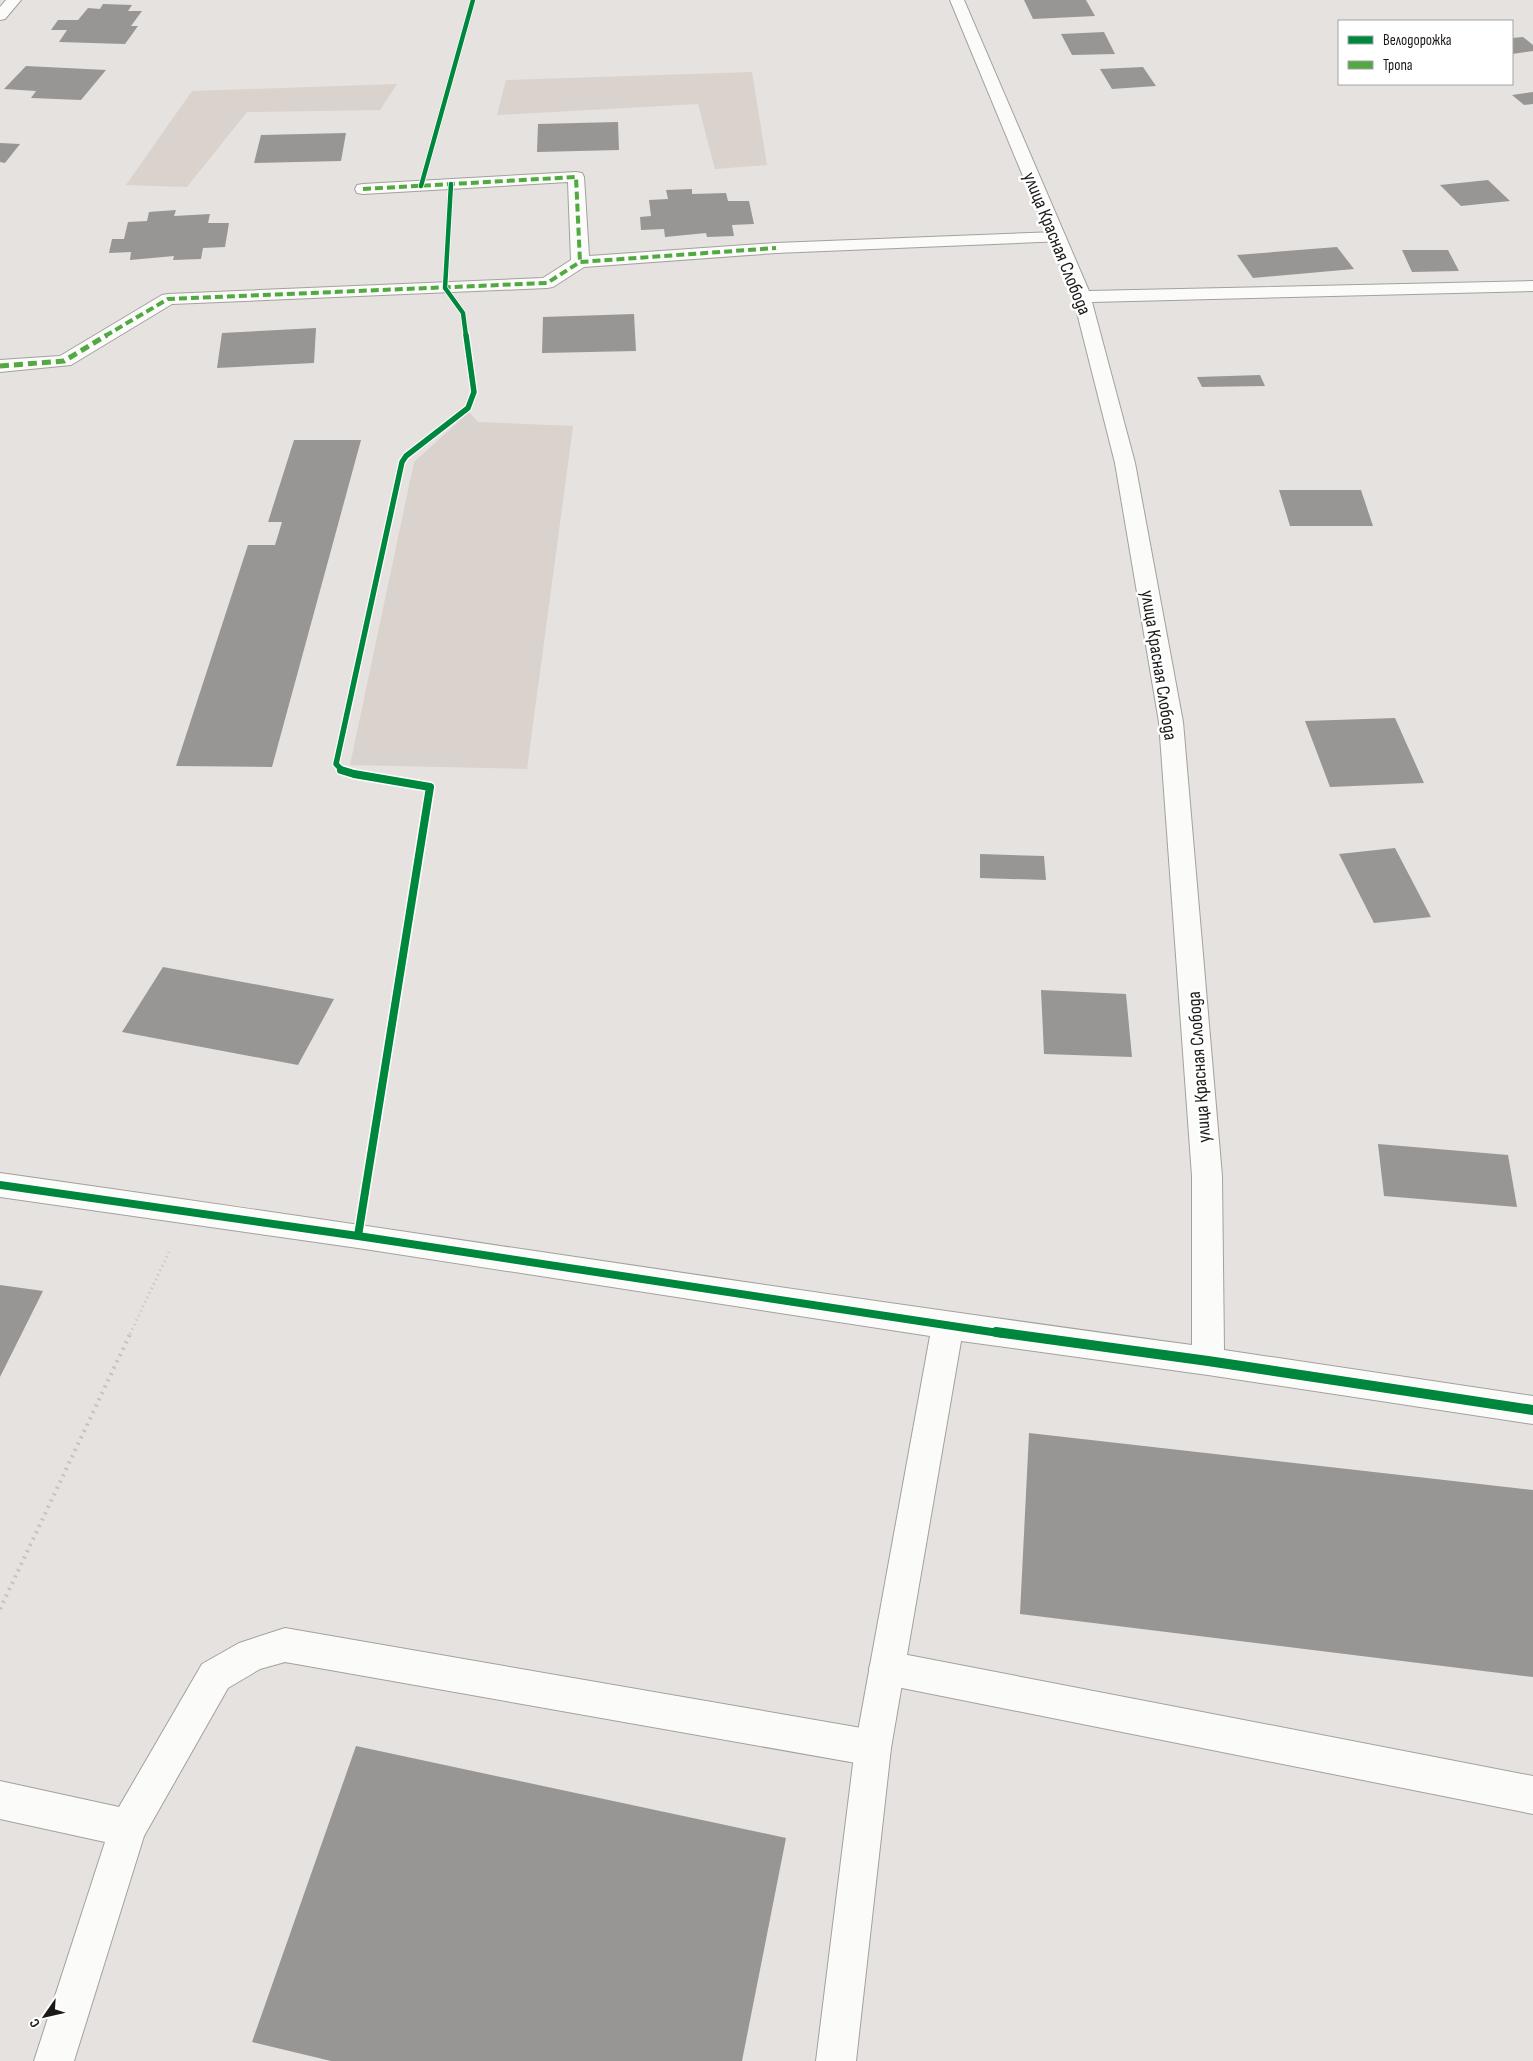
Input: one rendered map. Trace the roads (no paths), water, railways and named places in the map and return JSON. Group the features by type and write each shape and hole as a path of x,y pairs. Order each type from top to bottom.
{"street":[{"path":"0,16 14,0"},
{"name":"улица Красная Слобода","path":"957,0 1082,297 1125,463 1171,722 1207,1176 1208,1361"},
{"path":"363,189 576,177 580,262"},
{"path":"0,366 64,361 168,299 547,283 580,262 776,248 1057,237"},
{"path":"1082,297 1533,286"},
{"path":"0,1185 358,1236 948,1326 1208,1361 1533,1410"},
{"path":"836,2061 873,1748 948,1326"},
{"path":"54,2061 128,1828 215,1676 252,1655 285,1645 873,1748"},
{"path":"887,1668 1533,1795"},
{"path":"0,1800 128,1828"}]}
